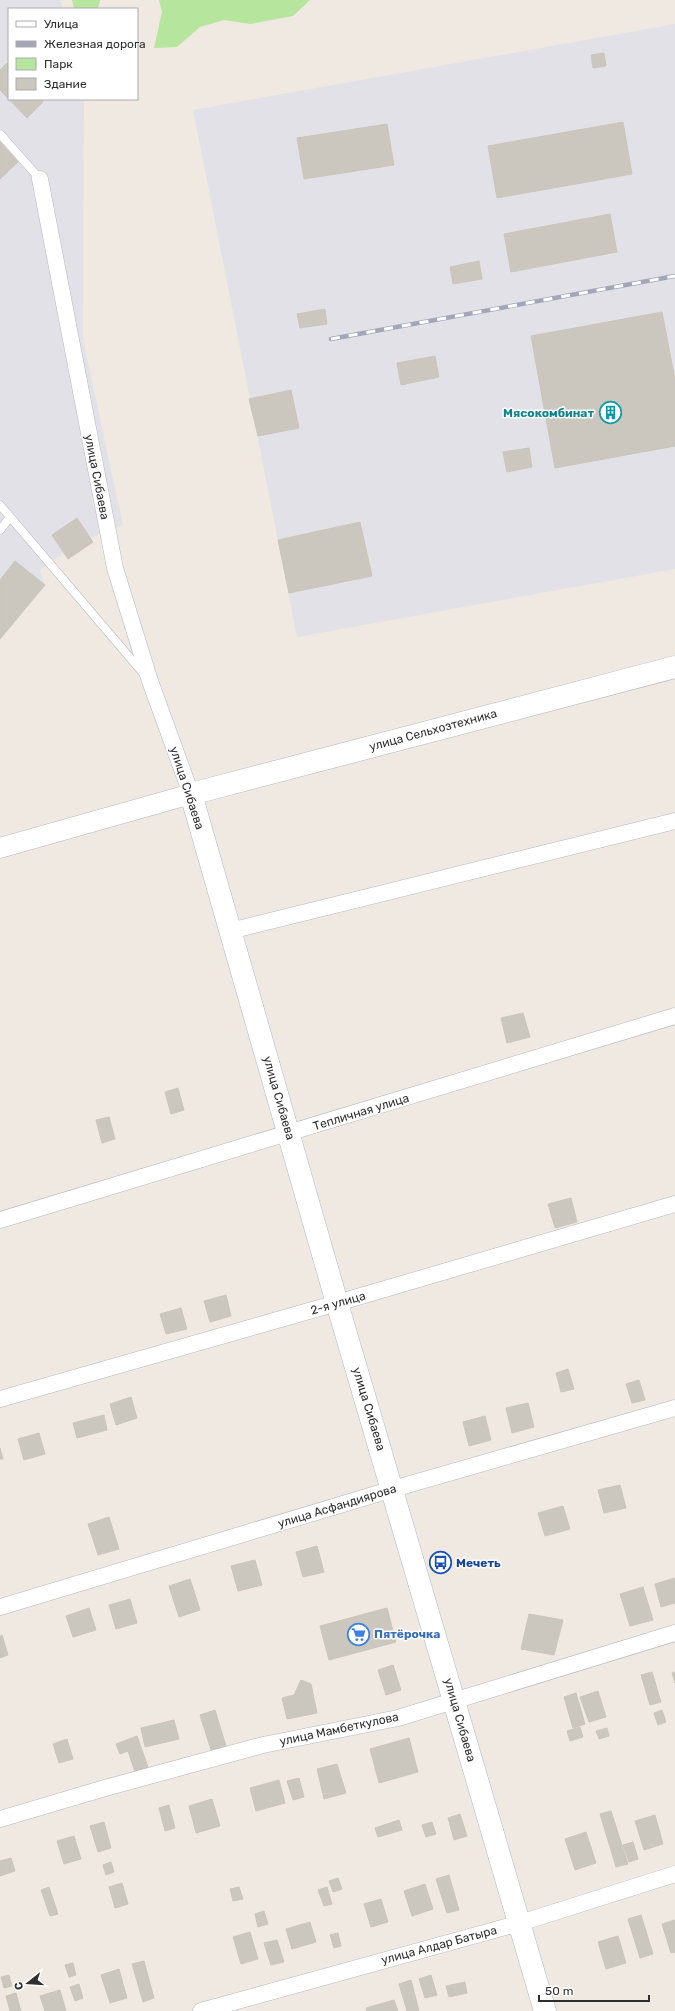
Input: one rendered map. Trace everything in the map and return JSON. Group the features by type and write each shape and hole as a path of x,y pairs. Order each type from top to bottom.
{"main road":[{"name":"улица Сельхозтехника","path":"191,794 675,667"},
{"name":"улица Сибаева","path":"191,794 337,1304 393,1489 545,2011"}],"street":[{"name":"улица Сибаева","path":"40,179 115,568 150,681 191,794"},
{"path":"0,848 191,794"},
{"path":"230,931 675,821"},
{"name":"Тепличная улица","path":"0,1220 289,1134 675,1016"},
{"name":"2-я улица","path":"0,1399 337,1304 675,1204"},
{"name":"улица Асфандиярова","path":"0,1607 393,1489 675,1408"},
{"name":"улица Мамбеткулова","path":"0,1819 105,1788 263,1745 398,1718 675,1632"},
{"name":"улица Алдар Батыра","path":"201,2011 520,1923 675,1874"}],"lane":[{"path":"0,134 40,179"},
{"path":"0,505 150,681"},
{"path":"0,530 10,517"}],"shaded area":[{"path":"0,0 60,0 63,8 8,8 8,100 84,100 83,340 123,525 90,538 93,542 68,559 64,553 40,570 45,585 0,639"},
{"path":"675,24 675,569 297,637 193,110"}],"green space":[{"path":"72,0 100,0 98,8 74,8"},
{"path":"159,0 310,0 293,16 250,24 224,20 200,27 177,47 154,48 162,12"}],"building":[{"path":"604,53 606,66 593,68 591,55"},
{"path":"7,63 8,98 0,90 0,70"},
{"path":"10,100 42,100 43,102 27,118"},
{"path":"623,122 632,174 497,198 488,146"},
{"path":"387,124 394,165 304,179 297,138"},
{"path":"0,142 18,162 0,179"},
{"path":"610,214 617,252 511,272 504,234"},
{"path":"479,261 482,279 453,284 450,267"},
{"path":"325,309 327,324 300,328 297,314"},
{"name":"Мясокомбинат","path":"662,312 675,380 675,446 555,468 531,336"},
{"path":"435,356 439,377 401,385 397,363"},
{"path":"291,390 299,428 258,436 249,399"},
{"path":"529,448 532,467 507,472 503,452"},
{"path":"77,518 93,542 68,559 52,535"},
{"path":"360,522 372,576 289,593 278,540"},
{"path":"15,561 45,585 0,639 0,580"},
{"path":"523,1013 530,1037 507,1043 501,1018"},
{"path":"178,1088 184,1110 171,1114 165,1092"},
{"path":"109,1117 115,1139 102,1143 96,1120"},
{"path":"571,1198 577,1222 555,1228 548,1204"},
{"path":"226,1295 231,1316 210,1322 204,1301"},
{"path":"181,1308 187,1329 166,1334 160,1314"},
{"path":"568,1369 574,1389 561,1392 556,1373"},
{"path":"639,1380 645,1400 632,1403 626,1384"},
{"path":"131,1397 137,1418 116,1425 110,1404"},
{"path":"528,1403 534,1427 512,1433 506,1408"},
{"path":"104,1415 107,1430 77,1438 73,1423"},
{"path":"485,1416 491,1440 469,1446 463,1422"},
{"path":"39,1433 45,1454 24,1460 18,1439"},
{"path":"0,1448 3,1459 0,1459"},
{"path":"620,1485 626,1508 604,1513 598,1490"},
{"path":"563,1506 570,1529 545,1536 538,1513"},
{"path":"109,1517 119,1549 98,1555 88,1524"},
{"path":"317,1546 324,1572 303,1577 296,1552"},
{"path":"255,1560 262,1585 238,1591 231,1566"},
{"path":"675,1578 675,1603 661,1607 655,1584"},
{"path":"190,1579 200,1610 179,1617 169,1586"},
{"path":"643,1587 653,1620 630,1626 620,1594"},
{"path":"130,1599 137,1623 116,1629 109,1605"},
{"path":"89,1608 96,1630 73,1637 66,1616"},
{"name":"Пятёрочка","path":"387,1608 396,1642 329,1660 320,1626"},
{"path":"529,1614 563,1620 554,1655 521,1649"},
{"path":"2,1635 8,1655 0,1658 0,1636"},
{"path":"393,1665 401,1690 386,1695 378,1670"},
{"path":"652,1672 661,1702 650,1705 641,1675"},
{"path":"675,1672 675,1683 672,1673"},
{"path":"301,1680 311,1684 317,1713 287,1719 282,1698 294,1695"},
{"path":"598,1691 606,1717 589,1722 580,1697"},
{"path":"576,1693 585,1724 573,1728 564,1697"},
{"path":"215,1710 226,1746 211,1750 200,1715"},
{"path":"662,1710 666,1722 658,1725 654,1713"},
{"path":"174,1720 179,1739 145,1747 141,1728"},
{"path":"580,1727 583,1737 570,1741 567,1731"},
{"path":"607,1728 609,1736 599,1739 596,1731"},
{"path":"137,1736 148,1767 135,1772 128,1751 120,1754 116,1744"},
{"path":"409,1738 418,1772 379,1783 370,1749"},
{"path":"67,1739 73,1759 59,1763 53,1744"},
{"path":"337,1764 346,1793 324,1799 317,1769"},
{"path":"299,1778 304,1797 293,1800 287,1781"},
{"path":"279,1780 285,1803 256,1811 250,1788"},
{"path":"212,1799 220,1826 196,1833 189,1806"},
{"path":"169,1805 175,1828 165,1831 159,1808"},
{"path":"611,1811 628,1864 616,1867 600,1814"},
{"path":"460,1814 467,1836 454,1840 448,1818"},
{"path":"655,1815 663,1844 644,1850 635,1821"},
{"path":"399,1820 402,1830 378,1837 375,1828"},
{"path":"104,1822 111,1848 98,1852 90,1826"},
{"path":"432,1822 436,1834 426,1837 422,1825"},
{"path":"586,1832 596,1863 575,1870 565,1839"},
{"path":"74,1836 81,1859 64,1864 57,1841"},
{"path":"633,1842 638,1859 629,1862 623,1845"},
{"path":"11,1858 15,1871 0,1876 0,1861"},
{"path":"111,1862 114,1872 106,1875 103,1865"},
{"path":"449,1875 459,1910 447,1913 436,1879"},
{"path":"338,1878 342,1889 333,1892 329,1881"},
{"path":"122,1883 128,1904 115,1908 109,1887"},
{"path":"425,1884 433,1909 412,1916 404,1891"},
{"path":"49,1887 58,1914 50,1916 41,1890"},
{"path":"239,1887 243,1899 233,1901 230,1889"},
{"path":"327,1887 332,1904 324,1906 318,1890"},
{"path":"381,1899 388,1922 371,1927 364,1904"},
{"path":"264,1911 268,1924 258,1927 255,1914"},
{"path":"641,1915 653,1954 640,1958 628,1919"},
{"path":"675,1920 675,1952 671,1953 662,1924"},
{"path":"310,1922 316,1942 292,1949 286,1929"},
{"path":"250,1932 258,1959 241,1964 233,1937"},
{"path":"338,1933 341,1946 334,1948 330,1935"},
{"path":"618,1936 626,1963 606,1969 598,1942"},
{"path":"277,1940 284,1962 271,1965 264,1943"},
{"path":"144,1961 154,1998 143,2002 132,1964"},
{"path":"73,1963 76,1975 69,1977 65,1965"},
{"path":"119,1969 127,1998 110,2003 101,1975"},
{"path":"9,1975 12,1986 4,1988 1,1977"},
{"path":"431,1975 437,1995 425,1998 419,1979"},
{"path":"411,1980 419,2011 407,2011 399,1984"},
{"path":"465,1982 467,1993 449,1997 446,1986"},
{"path":"79,1984 83,1998 75,2001 70,1987"},
{"path":"60,1990 66,2011 45,2011 40,1996"},
{"path":"16,1993 21,2011 10,2011 6,1996"},
{"path":"394,2000 398,2011 367,2011 366,2008"}],"railway":[{"path":"331,339 675,276"}],"place":[{"name":"Мясокомбинат","path":"610,413"},
{"name":"Мечеть","path":"441,1563"},
{"name":"Пятёрочка","path":"358,1634"}]}
